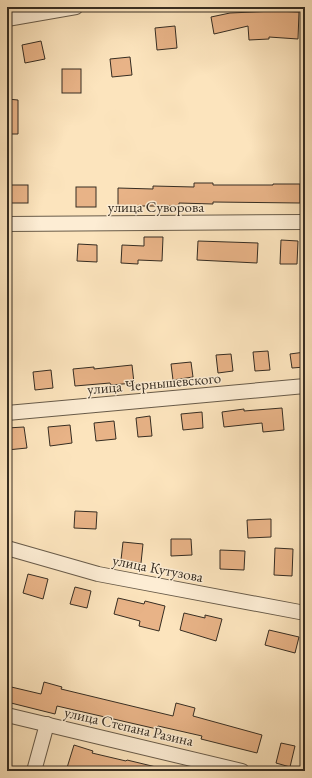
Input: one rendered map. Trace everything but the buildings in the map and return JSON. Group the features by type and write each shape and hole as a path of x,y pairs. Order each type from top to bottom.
{"street":[{"path":"10,15 76,7"},
{"name":"улица Суворова","path":"7,224 305,222"},
{"name":"улица Чернышевского","path":"7,413 305,386"},
{"name":"улица Кутузова","path":"7,548 98,574 305,612"},
{"name":"улица Степана Разина","path":"7,715 242,771"},
{"path":"34,771 47,724"}]}
